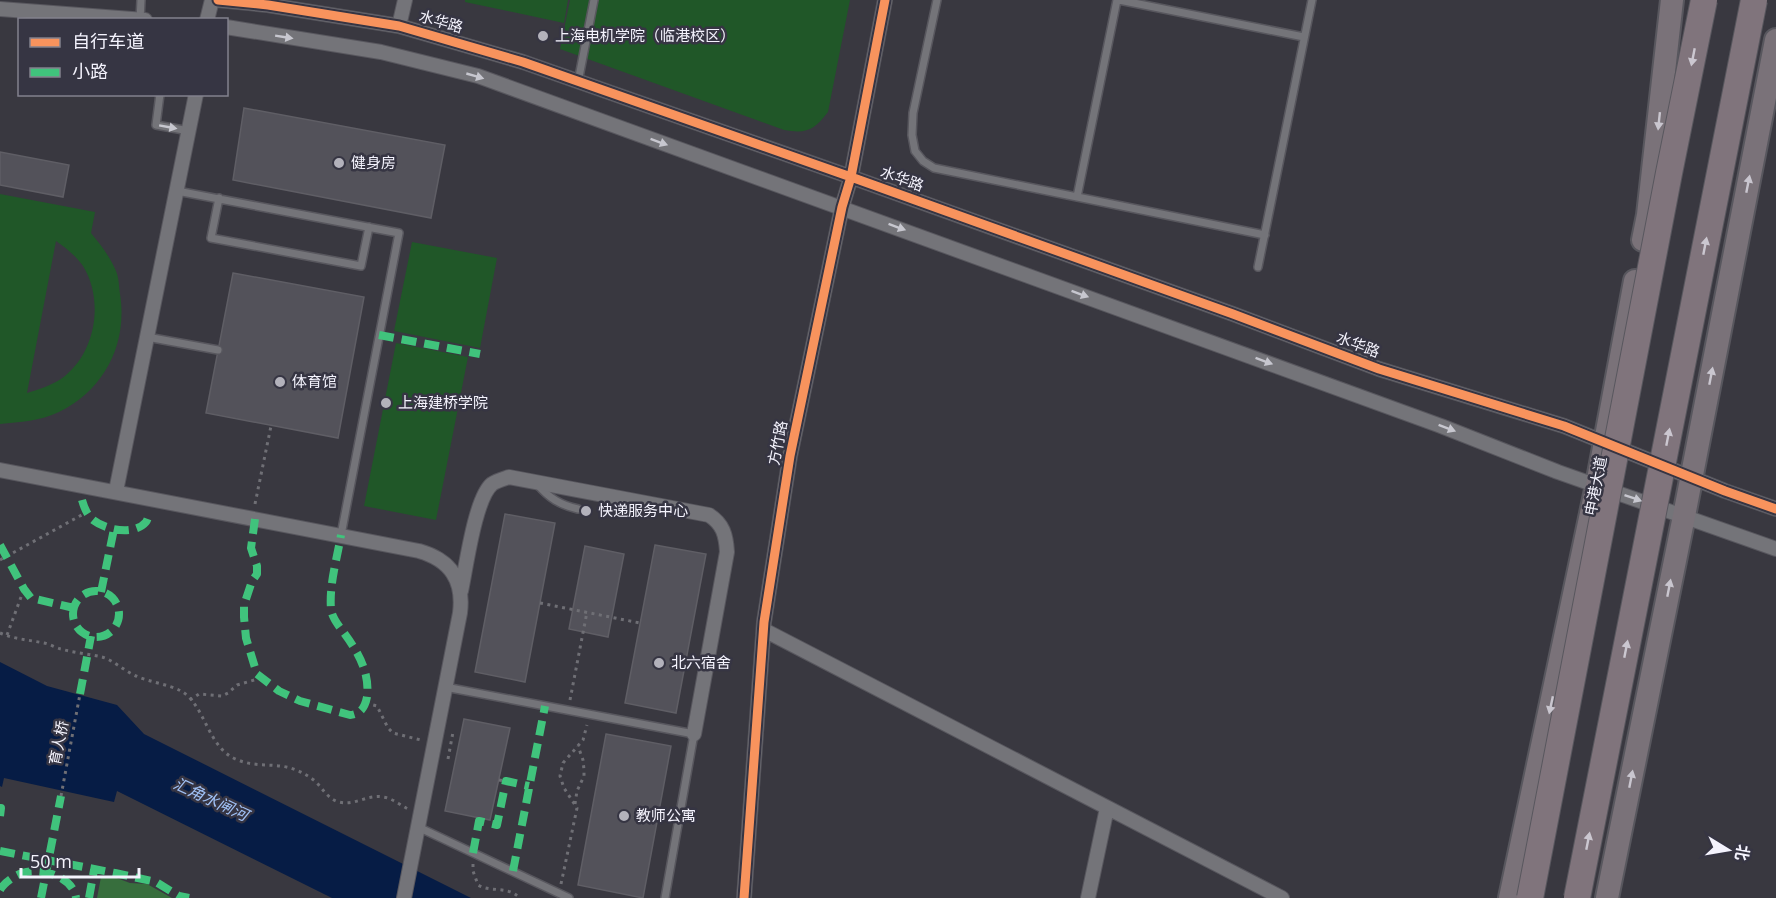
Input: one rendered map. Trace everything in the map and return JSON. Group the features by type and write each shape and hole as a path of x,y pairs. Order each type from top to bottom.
{"highway":[{"path":"1530,898 1704,0"},
{"path":"1577,898 1754,0"}],"main road":[{"name":"申港大道","path":"1510,898 1597,485 1648,214 1672,0"},
{"path":"1606,898 1692,477 1776,40"}],"street":[{"path":"208,18 212,0"},
{"name":"水华路","path":"218,0 268,5 399,26 522,62 851,177 1379,369 1564,426 1776,509"},
{"path":"399,26 405,0"},
{"name":"方竹路","path":"744,898 764,630 790,456 842,207 851,177 885,0"},
{"path":"0,9 126,18"},
{"path":"228,27 381,52 478,76 1776,549"},
{"path":"116,491 196,96"},
{"path":"0,470 433,555 450,568 461,591"},
{"path":"404,898 460,613 461,591 478,512 483,495 492,483 509,477 536,482 709,515 722,526 727,552 694,734"},
{"path":"764,630 1282,898"},
{"path":"1088,898 1107,808"}],"lane":[{"path":"140,18 141,0"},
{"path":"579,82 594,0"},
{"path":"937,0 913,113 912,135 915,151 922,161 934,168 1265,235"},
{"path":"1077,197 1118,0 1304,37"},
{"path":"1258,267 1312,0"},
{"path":"160,96 156,125 189,131"},
{"path":"177,191 399,233 341,536"},
{"path":"219,198 211,238 222,241 361,266 369,227"},
{"path":"147,337 218,350"},
{"path":"536,482 558,503 578,509"},
{"path":"445,687 694,734 665,898"},
{"path":"419,821 569,898"}],"path":[{"path":"255,504 271,426"},
{"path":"0,560 87,512"},
{"path":"6,636 24,589"},
{"path":"540,603 640,623"},
{"path":"568,711 586,612"},
{"path":"0,633 104,658 134,675 179,690 190,699 215,741 226,754 252,764 283,765 296,770 308,776 336,801 348,804 385,797 419,821"},
{"path":"190,699 199,694 222,696 237,685 261,678"},
{"path":"366,703 378,706 393,734 434,742"},
{"path":"560,893 577,808 564,788 560,776 563,763 584,740 589,715"},
{"path":"574,806 577,790 584,776 583,760 578,746"},
{"path":"499,780 504,781"},
{"path":"475,879 483,888 497,888 512,892 520,898"}],"green space":[{"path":"465,0 568,0 564,23 465,2"},
{"path":"570,0 850,0 828,112 814,127 804,131 784,130 560,49"},
{"path":"0,194 95,212 91,233 114,266 118,277 122,313 116,348 109,364 89,391 75,403 59,412 37,419 0,424","holes":["56,241 80,262 90,279 95,309 94,324 84,353 76,365 56,382 27,393"]},
{"path":"412,242 497,258 480,348 394,331"},
{"path":"396,343 468,357 436,520 364,506"},
{"path":"101,877 114,877 130,883 147,884 172,898 97,898"}],"water":[{"name":"汇角水闸河","path":"0,662 47,686 117,705 144,734 471,898 332,898 117,791 114,802 4,778 2,787 0,786"}],"building":[{"name":"健身房","path":"244,108 445,145 431,218 233,180"},
{"path":"0,152 69,165 63,197 0,185"},
{"name":"体育馆","path":"233,273 364,297 338,438 206,413"},
{"path":"505,514 555,523 525,682 475,672"},
{"name":"北六宿舍","path":"655,545 706,554 676,713 625,703"},
{"path":"585,546 624,554 608,637 569,629"},
{"path":"464,719 510,728 490,820 445,811"},
{"name":"教师公寓","path":"606,734 671,746 643,898 578,885"}],"marked path":[{"path":"379,335 480,354"},
{"path":"82,500 87,513 93,520 112,529 127,530 141,526 149,513"},
{"path":"255,519 251,548 257,574 252,581 244,605 244,617 246,638 257,674 279,691 300,701 350,715 360,712 364,707 367,697 367,679 362,663 334,619 331,609 332,581 341,535"},
{"path":"101,592 114,529"},
{"path":"0,545 31,598 74,608"},
{"path":"96,591 112,598 119,614 112,630 96,637 80,630 73,614 80,598 96,591"},
{"path":"80,694 91,636"},
{"path":"513,871 545,706"},
{"path":"473,853 479,821 497,825 506,781 529,786"},
{"path":"41,898 61,796"},
{"path":"0,808 0,816"},
{"path":"0,851 156,882 179,896 189,898"},
{"path":"89,898 94,870"},
{"path":"0,890 19,874 38,871 62,879 74,890 76,898"}],"cycle path":[{"path":"218,0 268,5 399,26 523,62 1233,314 1379,369 1564,426 1725,491 1776,509"},
{"path":"744,898 764,622 790,456 842,207 851,177 885,0"}],"place":[{"name":"上海电机学院（临港校区）","path":"543,36"},
{"name":"健身房","path":"339,163"},
{"name":"体育馆","path":"280,382"},
{"name":"上海建桥学院","path":"386,403"},
{"name":"快递服务中心","path":"586,511"},
{"name":"北六宿舍","path":"659,663"},
{"name":"教师公寓","path":"624,816"}]}
